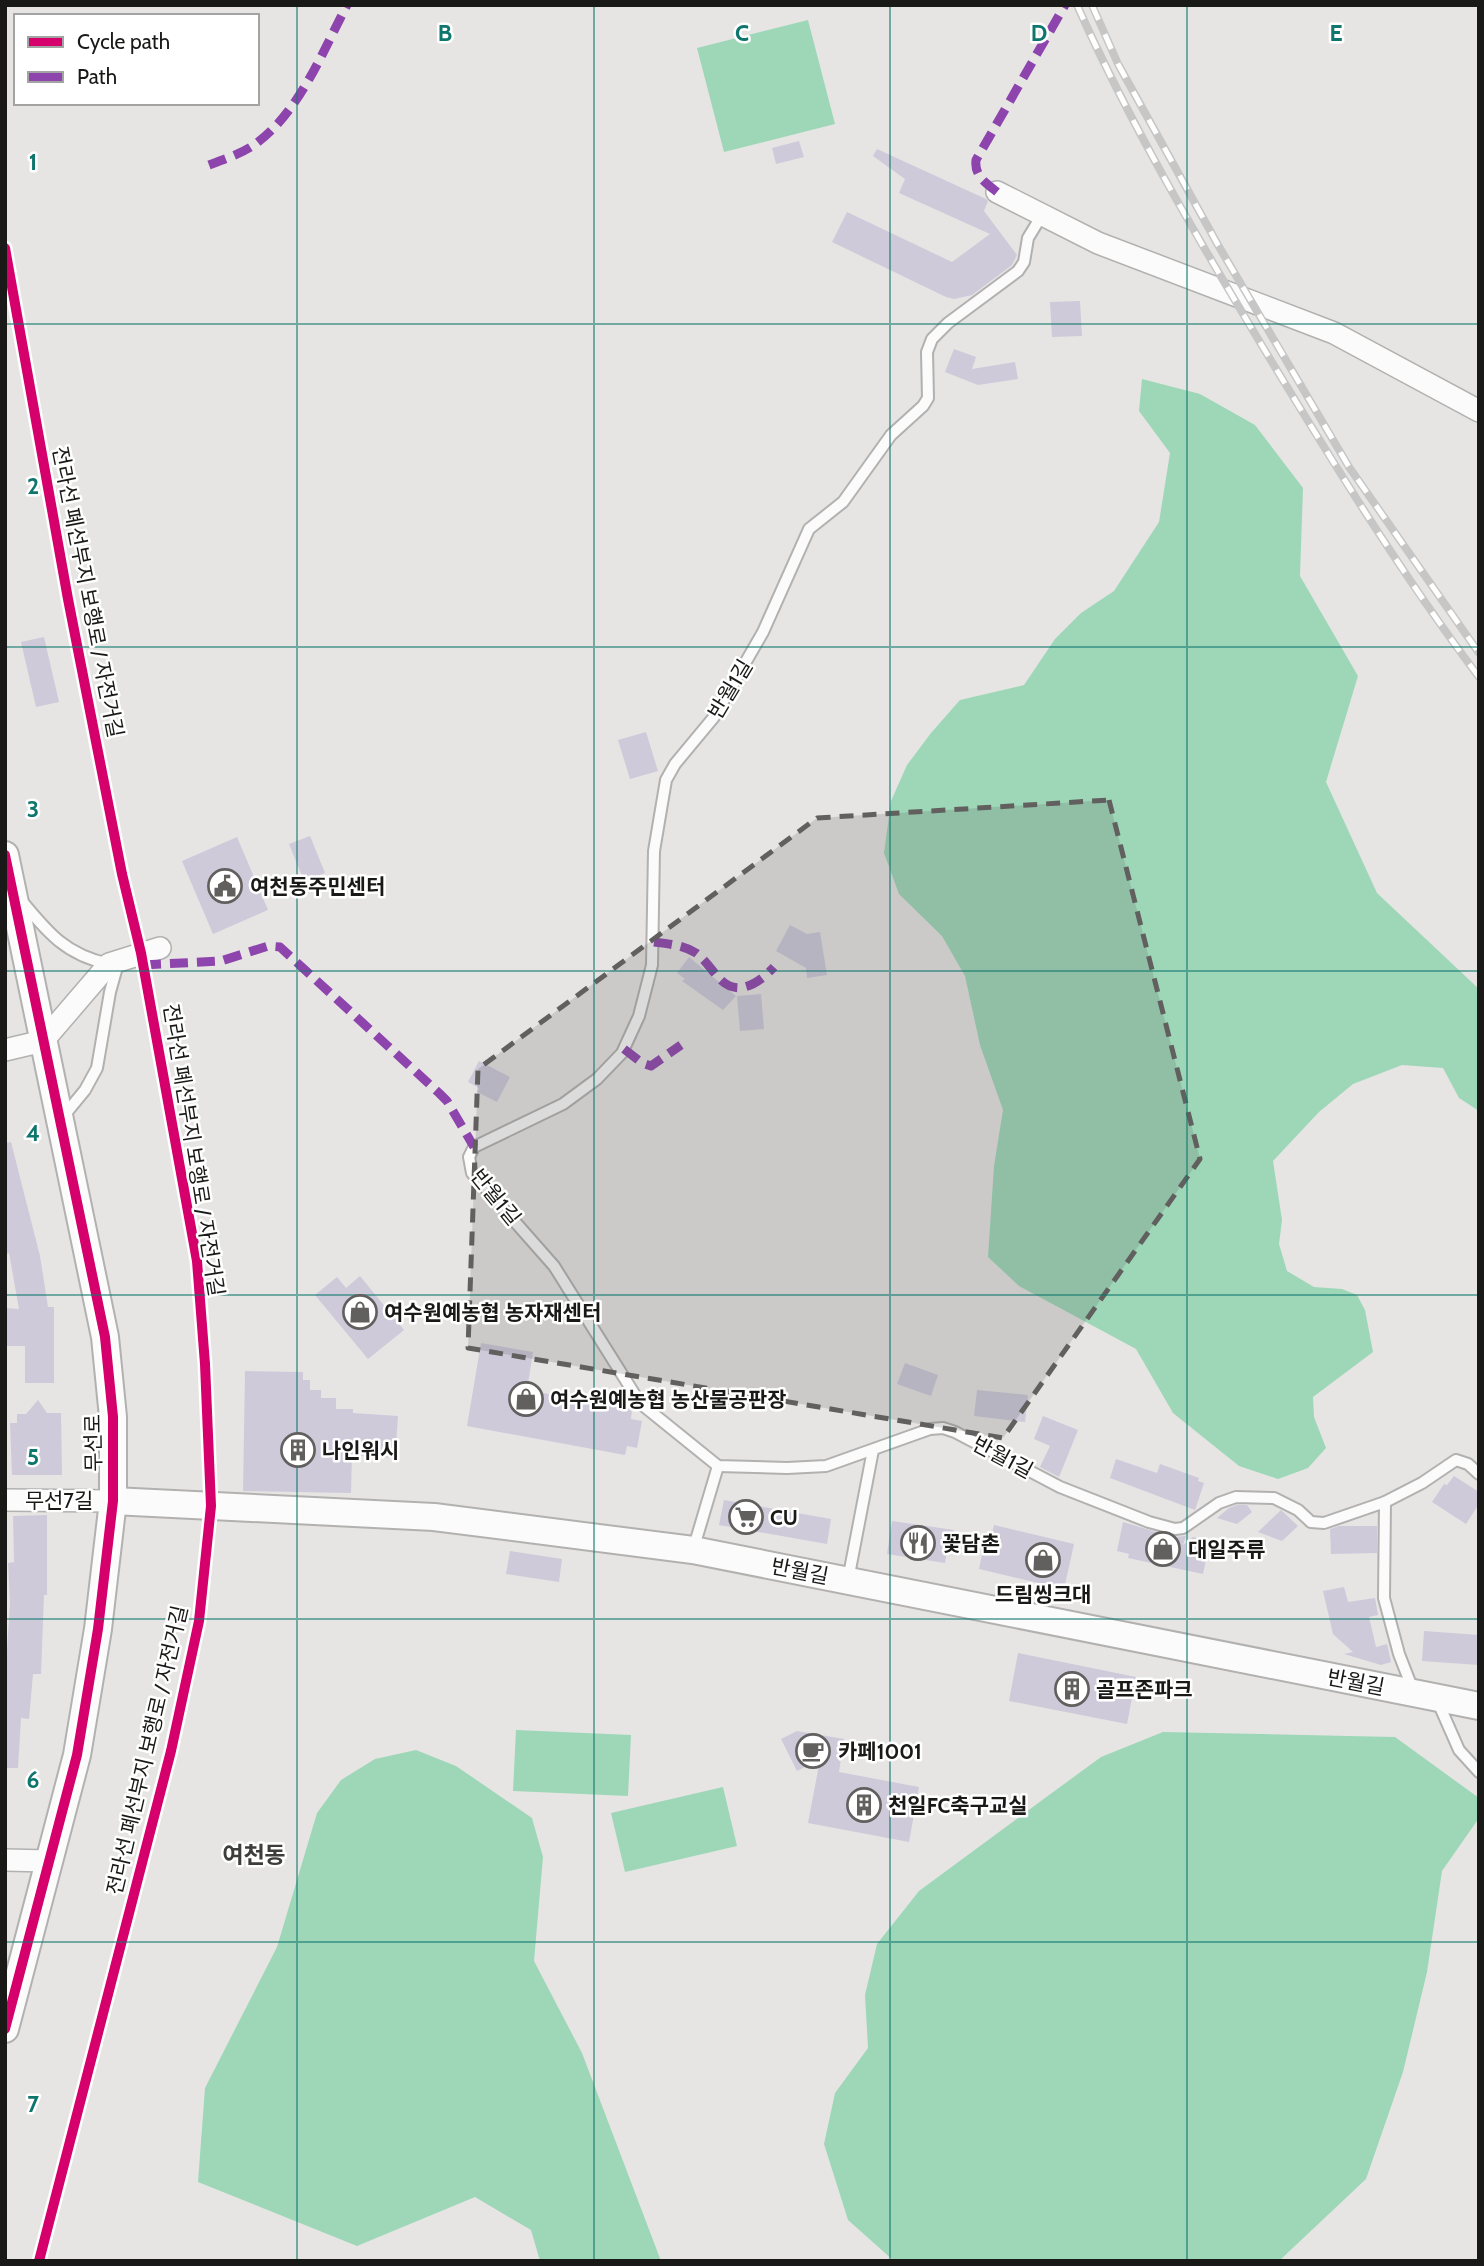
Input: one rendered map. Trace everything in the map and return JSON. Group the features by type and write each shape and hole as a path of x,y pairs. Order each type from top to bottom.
{"street":[{"path":"998,192 1098,243 1334,333 1479,411"},
{"name":"무선로","path":"5,855 104,1337 113,1418 113,1501 98,1629 77,1755 5,2029"},
{"path":"5,1049 43,1041 114,962 160,948"},
{"name":"무선7길","path":"5,1500 113,1501"},
{"name":"반월길","path":"113,1501 434,1517 693,1550 1479,1706"},
{"path":"5,1860 49,1861"}],"lane":[{"name":"반월1길","path":"1042,215 1028,238 1024,262 1018,271 948,323 932,339 927,352 928,398 923,406 891,435 843,502 809,529 764,632 714,717 669,774 655,835 652,965 639,1016 622,1053 597,1079 563,1104 481,1143 470,1153 469,1163 474,1176 554,1266 640,1403 718,1466 827,1466 930,1429 943,1428 1060,1487 1149,1522 1175,1529 1183,1528 1219,1503 1236,1497 1274,1498 1317,1524 1385,1502 1422,1483 1456,1460 1468,1464 1479,1474"},
{"path":"12,889 60,943 79,955 114,962 97,1068 85,1090 60,1120"},
{"path":"848,1580 873,1450"},
{"path":"693,1550 718,1466"},
{"path":"1385,1502 1384,1598 1399,1654 1460,1750 1479,1772"}],"highlighted area":[{"path":"1109,800 1200,1159 1003,1438 468,1348 478,1069 817,818"}],"green space":[{"path":"808,20 835,124 724,152 697,48"},
{"path":"1142,379 1200,394 1255,425 1303,488 1300,576 1358,676 1326,782 1377,893 1479,989 1479,1111 1459,1098 1443,1068 1402,1065 1353,1084 1319,1112 1273,1161 1282,1220 1279,1244 1287,1271 1314,1287 1342,1289 1357,1295 1365,1310 1373,1352 1313,1397 1314,1417 1326,1448 1308,1468 1278,1479 1239,1466 1173,1413 1136,1349 1019,1286 988,1257 994,1166 1003,1110 980,1045 965,976 942,936 899,894 884,853 891,801 907,765 931,733 960,700 1024,685 1055,639 1081,613 1114,591 1159,522 1170,453 1139,411"},
{"path":"516,1730 631,1735 628,1796 513,1791"},
{"path":"1163,1732 1395,1737 1479,1798 1479,1818 1442,1871 1427,1972 1403,2072 1366,2179 1279,2261 894,2261 848,2220 824,2144 835,2093 868,2048 865,1995 877,1944 919,1891 1101,1757"},
{"path":"416,1750 456,1766 532,1818 543,1857 534,1961 582,2053 661,2261 540,2261 531,2230 475,2197 357,2246 198,2182 205,2088 277,1947 317,1813 341,1780 375,1759"},
{"path":"723,1787 737,1846 625,1872 611,1813"}],"building":[{"path":"799,141 804,157 776,164 772,148"},
{"path":"877,149 986,199 988,201 984,211 1017,255 1012,265 972,295 954,299 832,242 847,212 952,262 990,234 899,193 905,179 873,156"},
{"path":"1080,301 1082,336 1052,337 1050,302"},
{"path":"954,349 976,357 972,369 1015,362 1018,379 978,385 945,372"},
{"path":"44,637 59,702 36,707 21,642"},
{"path":"646,732 658,771 630,779 618,740"},
{"path":"310,836 325,873 304,881 289,844"},
{"name":"여천동주민센터","path":"237,837 268,910 213,934 182,861"},
{"path":"790,925 807,934 820,932 827,975 807,978 806,968 776,951"},
{"path":"689,957 736,996 723,1010 682,981 685,979 677,973"},
{"path":"761,994 764,1029 740,1031 737,996"},
{"path":"479,1061 510,1077 497,1102 477,1092 479,1088 468,1082"},
{"path":"11,1142 40,1256 48,1307 54,1307 54,1383 25,1383 25,1346 5,1346 5,1308 19,1309 9,1253 5,1254 5,1143"},
{"name":"여수원예농협 농자재센터","path":"360,1276 404,1330 368,1359 315,1295 337,1277 346,1288"},
{"name":"여수원예농협 농산물공판장","path":"481,1343 533,1352 527,1390 632,1409 631,1419 642,1421 637,1448 627,1446 625,1455 467,1426"},
{"path":"905,1363 938,1375 931,1396 897,1384"},
{"name":"나인워시","path":"245,1371 303,1372 303,1380 310,1380 310,1390 321,1390 321,1398 336,1398 336,1409 398,1416 395,1458 352,1455 351,1493 243,1491"},
{"path":"977,1390 1028,1395 1025,1422 974,1416"},
{"path":"38,1400 47,1413 61,1413 62,1475 12,1475 10,1423 17,1423 17,1414 26,1414"},
{"path":"1043,1416 1078,1430 1059,1477 1040,1467 1050,1446 1034,1439"},
{"path":"1116,1459 1157,1473 1160,1464 1199,1478 1198,1481 1204,1483 1195,1510 1110,1478"},
{"path":"1454,1476 1479,1492 1479,1504 1466,1524 1432,1502 1444,1484 1447,1485"},
{"path":"724,1500 831,1519 827,1544 719,1525"},
{"path":"1247,1505 1252,1512 1237,1524 1217,1518 1229,1508"},
{"path":"1281,1510 1298,1526 1282,1541 1258,1532"},
{"path":"47,1515 47,1595 44,1595 41,1674 33,1674 29,1719 21,1718 18,1768 5,1768 5,1682 10,1603 8,1563 14,1562 13,1516"},
{"path":"892,1521 954,1530 952,1546 948,1545 945,1563 887,1554"},
{"path":"1123,1522 1173,1537 1186,1536 1183,1545 1193,1537 1210,1541 1203,1574 1128,1558 1129,1554 1117,1551"},
{"path":"994,1525 1074,1544 1064,1589 979,1569 984,1545 989,1546"},
{"path":"1339,1526 1377,1526 1377,1553 1331,1554 1330,1529"},
{"path":"510,1551 562,1559 559,1582 506,1574"},
{"path":"1344,1587 1348,1602 1375,1598 1378,1615 1369,1617 1376,1647 1387,1644 1391,1662 1381,1665 1344,1654 1353,1652 1333,1634 1323,1591"},
{"path":"1424,1631 1479,1635 1479,1665 1422,1661"},
{"name":"골프존파크","path":"1018,1653 1136,1677 1127,1724 1009,1701"},
{"name":"천일FC축구교실","path":"797,1731 844,1739 839,1772 919,1787 909,1842 808,1823 820,1760 797,1771 781,1739"}],"railway":[{"path":"1077,5 1142,137 1264,349 1394,557 1479,677"},
{"path":"1092,5 1118,64 1218,245 1349,467 1479,653"}],"marked path":[{"path":"209,165 253,146 286,114 309,79 347,5"},
{"path":"997,192 979,175 976,160 1065,5"},
{"path":"654,942 691,950 703,959 722,981 736,988 757,982 774,967"},
{"path":"143,965 221,961 268,946 280,947 447,1101 474,1147"},
{"path":"624,1049 642,1063 651,1066 681,1045"}],"cycle path":[{"name":"전라선 폐선부지 보행로 / 자전거길","path":"5,248 68,599 122,874 141,953 197,1261 205,1364 211,1506 199,1621 171,1751 39,2261"},
{"path":"5,855 105,1337 113,1417 113,1501 98,1629 77,1755 5,2029"}],"place":[{"name":"여천동주민센터","path":"225,886"},
{"name":"여수원예농협 농자재센터","path":"360,1312"},
{"name":"여수원예농협 농산물공판장","path":"526,1399"},
{"name":"나인워시","path":"298,1450"},
{"name":"CU","path":"746,1517"},
{"name":"꽃담촌","path":"918,1543"},
{"name":"대일주류","path":"1163,1549"},
{"name":"드림씽크대","path":"1043,1560"},
{"name":"골프존파크","path":"1072,1689"},
{"name":"카페1001","path":"813,1751"},
{"name":"천일FC축구교실","path":"864,1805"}],"district":[{"name":"여천동","path":"254,1855"}]}
